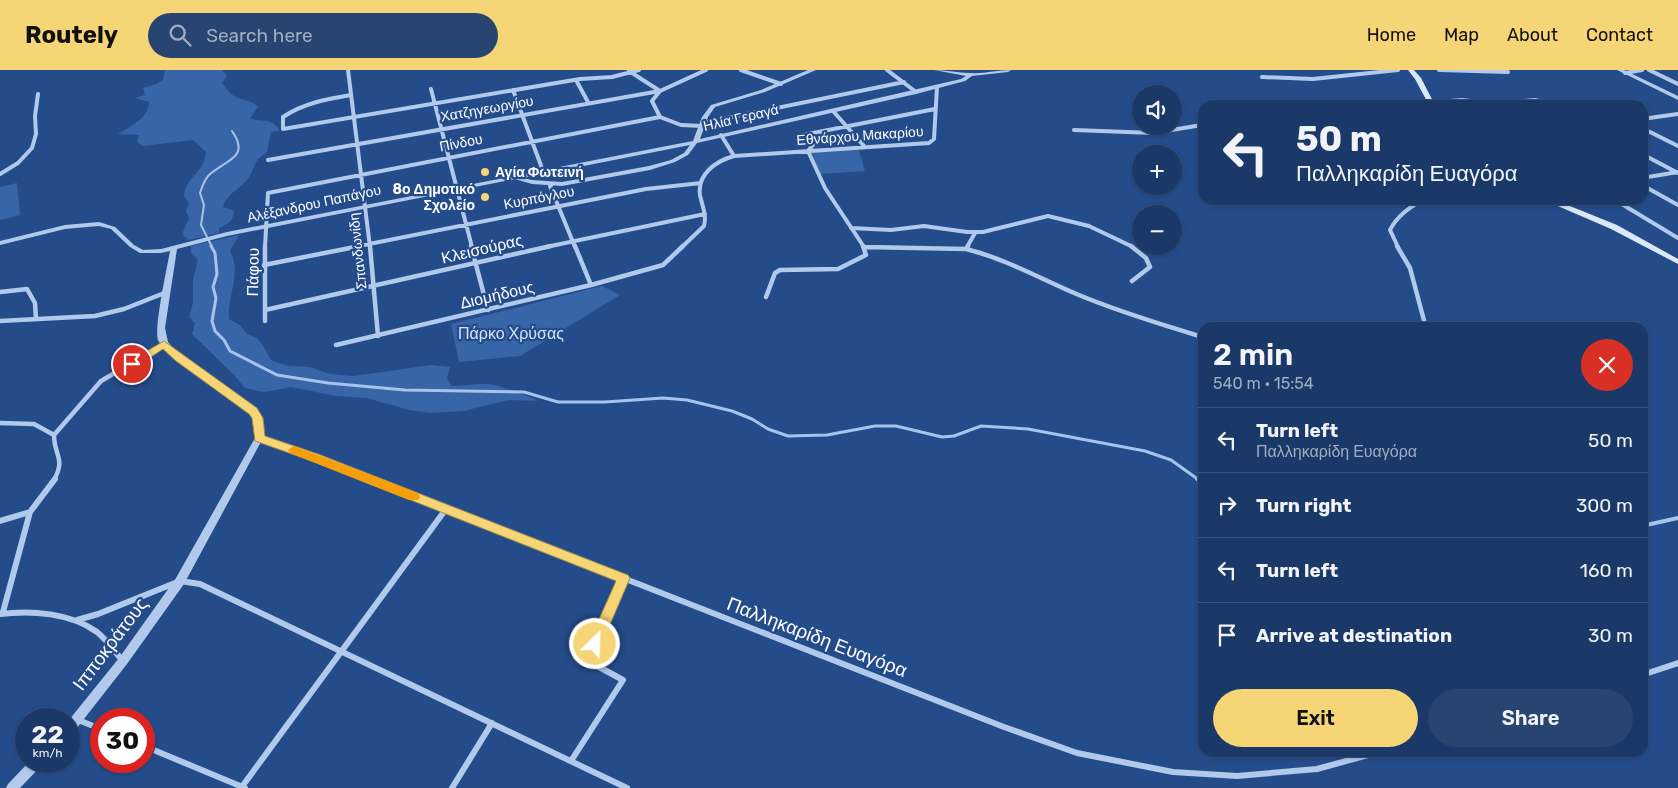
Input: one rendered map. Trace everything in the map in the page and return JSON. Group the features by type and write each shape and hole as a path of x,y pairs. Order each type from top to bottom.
{"main road":[{"path":"1404,70 1411,78 1422,100"},
{"path":"1411,70 1418,78 1429,100"},
{"path":"1560,205 1614,227 1678,262"},
{"path":"1571,205 1619,224 1678,257"}],"street":[{"name":"Σπανδωνίδη","path":"348,70 370,245 378,336"},
{"path":"350,95 312,102 300,107 282,117 283,129 576,80 617,76 629,71 639,70"},
{"name":"Χατζηγεωργίου","path":"268,160 588,102 660,91 706,70"},
{"path":"741,70 781,84"},
{"name":"Αλέξανδρου Παπάγου","path":"0,243 65,227 99,224 113,228 132,246 142,252 152,253 227,234 514,177 532,182 562,184 662,165 686,154 696,141 710,110 717,104 744,98 813,70"},
{"path":"888,70 916,92"},
{"path":"937,70 958,71 971,75 1008,70"},
{"path":"1262,77 1274,79 1320,79 1361,72 1398,70"},
{"path":"1439,70 1508,72"},
{"path":"1622,71 1642,70"},
{"path":"1649,70 1678,84"},
{"path":"629,71 660,91 652,101 660,116 681,125 703,125 732,115 765,109 784,108 904,82"},
{"path":"1622,71 1678,98"},
{"name":"Ηλία Γεραγά","path":"514,177 696,141 833,111 963,80 971,75"},
{"path":"576,80 588,102"},
{"name":"Εθνάρχου Μακαρίου","path":"734,156 933,141 936,87"},
{"path":"431,89 488,310"},
{"path":"513,90 543,171"},
{"path":"0,174 23,160 32,148 36,134 35,114 39,105 38,94"},
{"path":"803,135 936,109"},
{"path":"833,111 864,146"},
{"path":"1648,118 1678,114"},
{"name":"Πίνδου","path":"268,193 660,116"},
{"path":"1670,116 1678,120"},
{"path":"1074,130 1153,133 1198,126"},
{"path":"766,297 775,273 780,270 838,268 866,255 864,247 824,188 808,151 824,131"},
{"path":"1648,131 1678,146"},
{"path":"705,214 700,196 701,183 715,163 734,156 721,135"},
{"path":"1648,157 1677,173"},
{"path":"1648,177 1677,173"},
{"name":"Κυρπόγλου","path":"264,265 662,186 701,183"},
{"path":"552,184 550,186 591,285"},
{"path":"1648,188 1678,205"},
{"name":"Πάφου","path":"265,321 264,265 268,226 268,193"},
{"path":"1414,205 1402,213 1390,230 1410,268 1424,322"},
{"path":"1623,205 1678,238"},
{"name":"Κλεισούρας","path":"265,310 573,241 705,214"},
{"name":"Διομήδους","path":"336,345 591,285 663,265 704,226 705,214"},
{"path":"851,228 896,230 929,226 975,232 1003,228 1045,216 1071,219 1124,242 1144,255 1150,263 1150,267 1132,281"},
{"path":"966,249 975,232"},
{"path":"864,247 966,249 981,252 1008,261 1064,289 1101,304 1198,336"},
{"path":"174,248 161,328 164,344 179,359 253,411 260,430 259,438 180,581"},
{"path":"0,292 27,289 33,296 37,309 36,319"},
{"path":"0,321 78,318 110,313 167,292"},
{"path":"123,660 98,633 77,620 42,613 1,613 30,512 37,499 59,473 62,463 61,454 54,446 54,435 101,381 164,344"},
{"path":"0,423 34,424 54,435"},
{"name":"Παλληκαρίδη Ευαγόρα","path":"259,438 313,457 995,723 1077,753 1173,772 1237,776 1317,769 1361,757"},
{"path":"155,751 243,787 446,510"},
{"path":"0,521 30,512"},
{"path":"571,761 623,680 588,661 624,578"},
{"path":"77,620 98,614 180,581 200,584 627,788"},
{"name":"Ιπποκράτους","path":"80,715 123,660 180,581"},
{"path":"1648,672 1678,663"},
{"path":"452,788 492,723"},
{"path":"12,788 26,773"}],"green space":[{"path":"165,70 222,70 227,76 222,83 229,92 258,107 250,118 270,121 280,131 271,132 267,152 257,161 246,181 225,202 223,207 234,211 233,217 230,222 219,228 219,233 188,240 182,234 189,218 186,211 189,203 184,196 186,189 203,165 206,152 193,140 142,146 137,141 139,135 118,134 138,121 146,113 149,102 135,98 145,95 143,88 163,80"},
{"path":"858,147 865,171 820,174 811,152"},
{"path":"17,183 20,215 0,220 0,187"},
{"path":"239,235 230,251 235,268 229,319 240,325 247,334 257,338 271,360 288,366 310,367 329,374 354,376 431,365 450,367 447,378 452,386 496,385 538,401 509,400 463,411 432,413 409,410 367,398 336,396 291,387 264,392 245,388 192,334 195,323 189,317 193,303 193,279 198,260 191,253 191,246"},
{"name":"Πάρκο Χρύσας","path":"602,286 620,295 520,356 459,362 451,324"}],"waterway":[{"path":"212,247 201,225 204,205 200,193 204,181 209,175 234,158 237,153 239,147 232,131"},
{"path":"211,246 215,253 217,274 213,287 216,298 212,321 215,331 224,340 230,351 277,375 328,383 405,390 524,392 558,402 605,402 663,398 687,400 732,411 752,419 768,429 788,436 827,435 875,426 896,426 942,437 954,436 981,426 1028,429 1145,451 1171,460 1198,479"},
{"path":"1648,525 1678,518"}],"slow traffic":[{"path":"294,450 414,497"}],"place":[{"name":"Αγία Φωτεινή","path":"485,172"},
{"name":"8ο Δημοτικό Σχολείο","path":"485,197"}],"route":[{"path":"132,364 164,344 179,359 253,411 260,430 259,438 313,457 624,578 595,644"}]}
